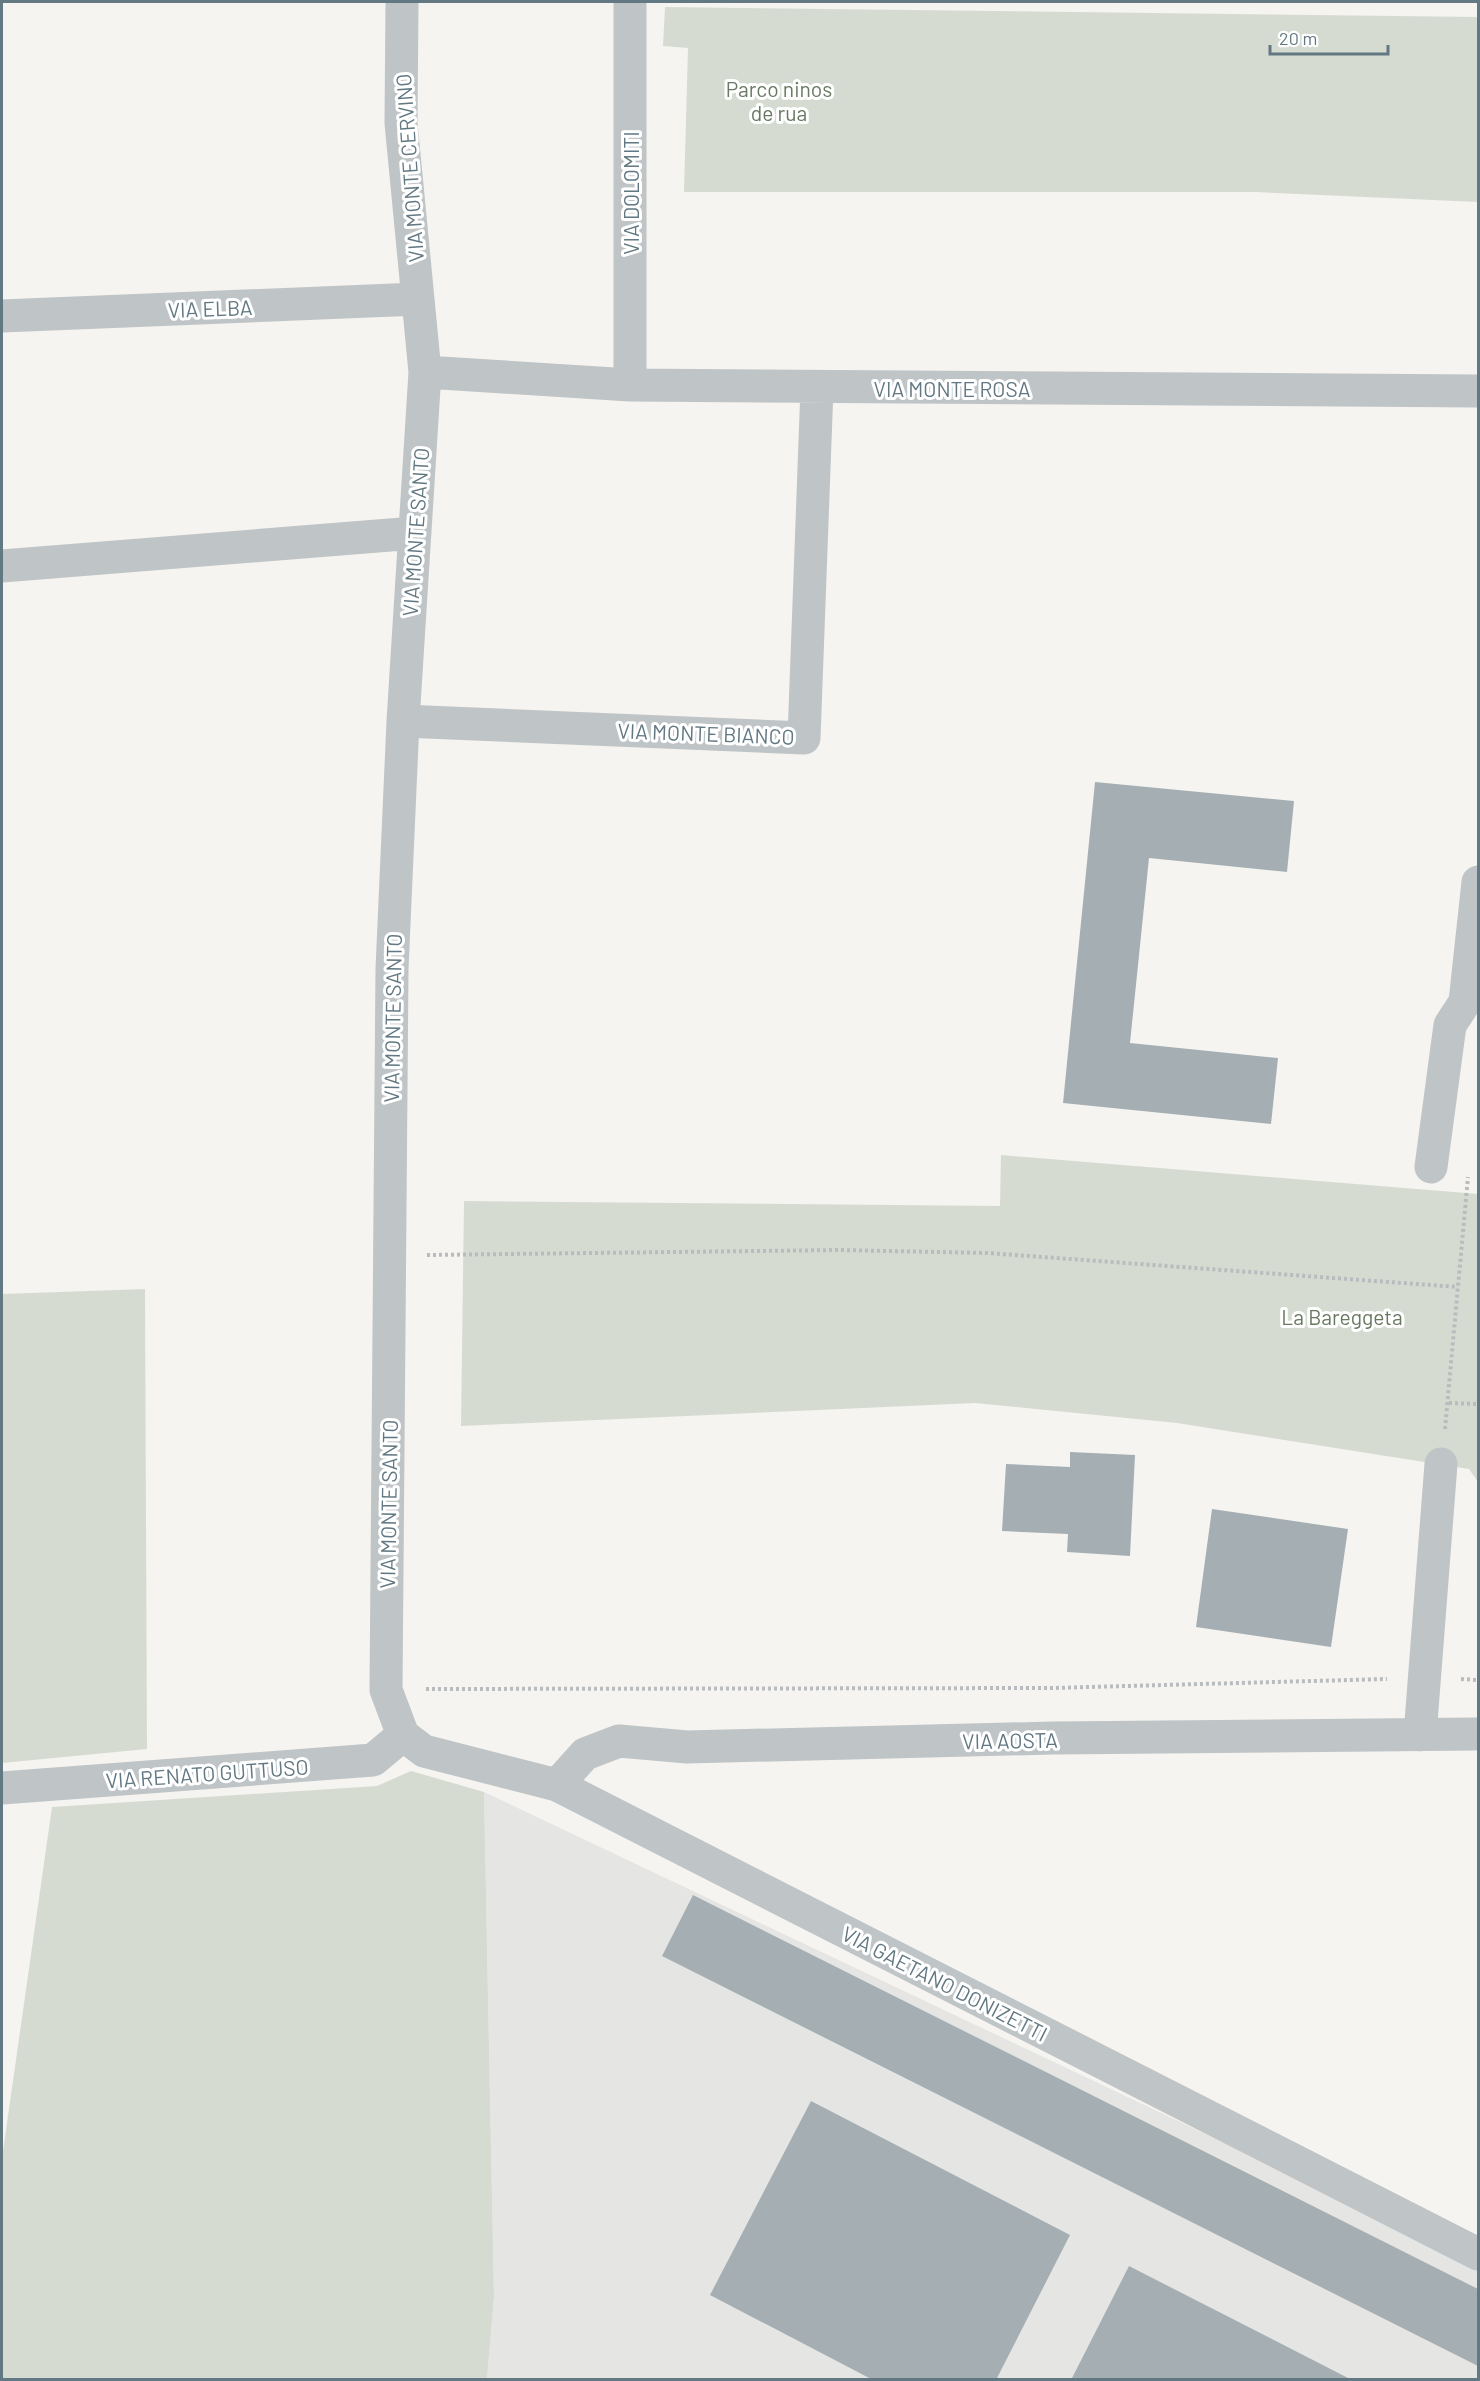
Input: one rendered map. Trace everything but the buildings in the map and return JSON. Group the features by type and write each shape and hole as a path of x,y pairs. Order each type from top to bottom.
{"street":[{"name":"VIA MONTE CERVINO","path":"402,2 401,123 418,299"},
{"name":"VIA DOLOMITI","path":"630,2 630,385"},
{"name":"VIA ELBA","path":"2,316 418,299"},
{"name":"VIA MONTE SANTO","path":"403,1735 386,1690 392,969 403,721 425,372 418,299"},
{"name":"VIA MONTE ROSA","path":"425,372 630,385 1479,391"},
{"name":"VIA MONTE BIANCO","path":"403,721 804,738 817,388"},
{"path":"2,566 415,533"},
{"path":"1431,1167 1450,1024 1465,1002 1479,882"},
{"path":"1420,1735 1441,1464"},
{"name":"VIA AOSTA","path":"557,1785 585,1755 619,1742 687,1747 1053,1738 1479,1734"},
{"name":"VIA GAETANO DONIZETTI","path":"403,1735 424,1751 557,1785 1479,2254"},
{"name":"VIA RENATO GUTTUSO","path":"2,1788 373,1760 403,1735"}],"path":[{"path":"1431,1167 1469,1172 1449,1403 1441,1464"},
{"path":"390,1255 839,1250 987,1253 1458,1287"},
{"path":"1449,1403 1479,1404"},
{"path":"386,1690 1052,1688 1424,1678 1479,1680"}],"shaded area":[{"path":"484,1792 1478,2263 1478,2379 487,2379 494,2297"}],"green space":[{"name":"Parco ninos de rua","path":"665,7 1478,17 1478,202 1256,192 684,192 688,48 663,46"},
{"name":"La Bareggeta","path":"1001,1155 1478,1194 1478,1482 1469,1469 1177,1423 975,1403 461,1426 464,1201 1000,1206"},
{"path":"145,1289 147,1749 2,1763 2,1294"},
{"path":"411,1771 484,1792 494,2297 487,2379 2,2379 2,2158 52,1807 377,1786"}]}
